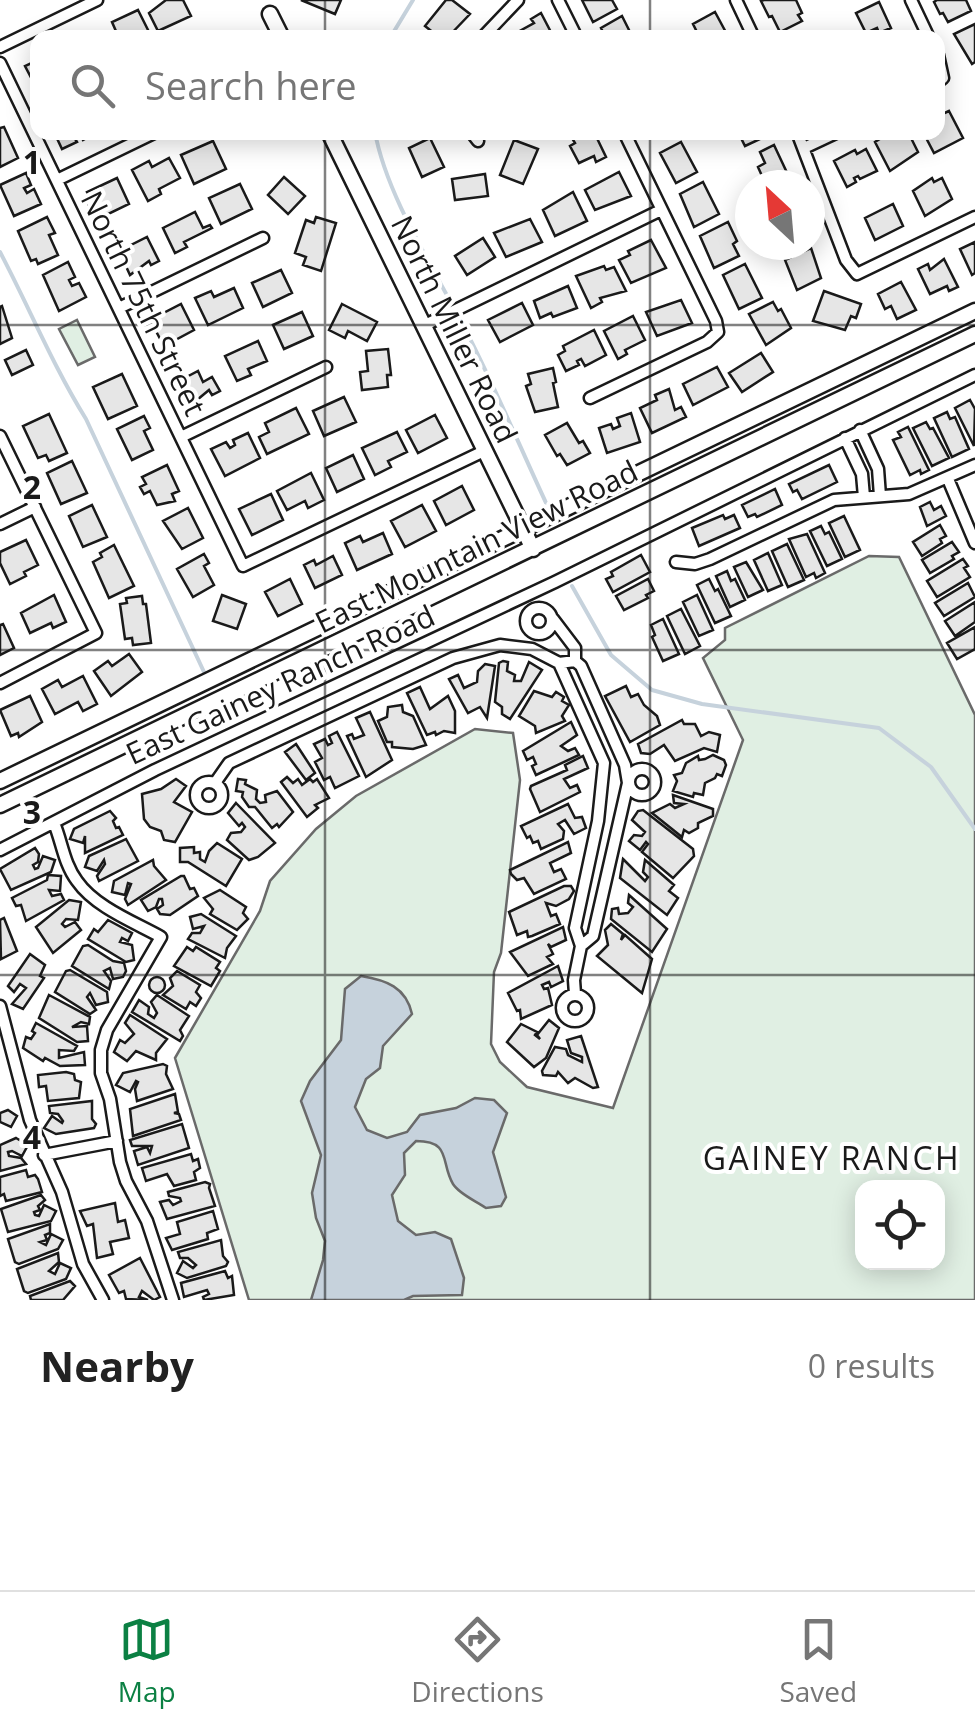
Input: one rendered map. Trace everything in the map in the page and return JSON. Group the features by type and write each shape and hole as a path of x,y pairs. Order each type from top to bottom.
{"main road":[{"path":"270,14 278,30"},
{"name":"North Miller Road","path":"333,140 533,549"},
{"name":"East Mountain View Road","path":"0,781 975,311"},
{"name":"East Mountain View Road","path":"0,805 975,334"}],"street":[{"path":"34,30 97,0"},
{"path":"490,30 518,0"},
{"path":"558,0 573,30"},
{"path":"736,0 750,30"},
{"path":"911,0 925,30"},
{"path":"0,46 30,32"},
{"name":"North 75th Street","path":"0,63 30,125"},
{"name":"North 75th Street","path":"38,140 244,566 484,451"},
{"path":"57,180 140,140"},
{"path":"590,398 708,342 718,332 628,140"},
{"path":"800,140 846,260 857,274 975,217"},
{"path":"804,148 821,140"},
{"path":"424,326 661,210"},
{"path":"119,308 264,238"},
{"path":"181,437 326,367"},
{"name":"East Gainey Ranch Road","path":"0,850 259,719 528,594 975,374"},
{"path":"860,430 878,470 880,496"},
{"path":"0,436 96,633 0,682"},
{"path":"845,438 862,474 864,497"},
{"path":"676,562 695,564 834,500 909,494 975,464"},
{"path":"948,478 975,543"},
{"path":"0,524 35,507"},
{"path":"528,594 535,609"},
{"path":"537,635 526,622 528,614 535,609 548,611 575,648 575,661 625,765 627,788 611,863 593,936 581,946"},
{"path":"537,635 549,631 552,618"},
{"path":"532,649 537,635"},
{"name":"East Gainey Ranch Road","path":"215,784 229,763 453,658 500,645 532,649 558,663"},
{"path":"575,661 558,663 604,763 604,790 575,928 581,946 575,994"},
{"path":"586,720 601,712"},
{"path":"604,790 627,788"},
{"path":"54,822 67,862 84,889 161,937 107,1030 100,1050 101,1073 126,1181 147,1221 173,1300"},
{"path":"590,856 611,863"},
{"path":"0,1006 30,1120 67,1208 83,1264 103,1300"},
{"path":"44,1155 117,1140"}],"green space":[{"path":"77,320 95,357 78,365 59,329"},
{"path":"869,556 899,557 975,715 975,1300 249,1300 175,1058 260,911 270,881 316,829 356,796 475,729 513,733 520,780 501,953 494,972 491,1044 500,1062 527,1087 613,1108 743,740 703,658 725,640 725,628"}],"shaded area":[{"path":"361,976 394,986 405,997 412,1014 383,1046 380,1068 366,1079 355,1107 367,1130 387,1138 407,1132 420,1115 456,1108 475,1098 494,1100 507,1113 493,1152 506,1197 501,1206 486,1208 459,1191 440,1149 427,1142 416,1141 404,1153 405,1175 392,1195 398,1221 416,1235 435,1232 451,1239 464,1278 462,1295 413,1296 404,1300 311,1300 325,1241 312,1193 321,1155 301,1101 310,1081 341,1040 345,989"}],"building":[{"path":"166,0 183,0 191,16 158,30 149,13"},
{"path":"301,0 341,0 335,14"},
{"path":"446,0 452,0 470,14 455,30 430,30 425,26"},
{"path":"582,0 612,0 617,9 593,22"},
{"path":"796,0 802,21 779,30 761,1"},
{"path":"966,0 971,11 948,22 934,2"},
{"path":"879,2 891,28 864,30 856,13"},
{"path":"138,10 148,30 116,30 112,22"},
{"path":"715,12 725,30 696,30 693,24"},
{"path":"541,13 550,30 521,30 534,23 531,19"},
{"path":"622,16 629,30 602,30"},
{"path":"975,24 975,62 972,64 954,34"},
{"path":"949,111 963,138 934,153 927,140 945,140 945,113"},
{"path":"4,127 18,158 0,167 0,128"},
{"path":"58,140 77,142 62,149"},
{"path":"431,140 444,167 422,177 409,148"},
{"path":"514,140 538,149 523,184 500,175"},
{"path":"573,140 598,140 606,157 596,162 594,156 579,163 570,146"},
{"path":"912,140 918,152 890,171 875,142"},
{"path":"213,141 226,169 194,184 181,155"},
{"path":"681,142 697,172 676,183 660,153"},
{"path":"774,145 786,170 759,170 765,163 760,152"},
{"path":"866,149 877,171 854,178 856,182 847,187 834,161"},
{"path":"169,158 180,178 159,189 161,194 148,201 132,170 149,161 152,167"},
{"path":"619,172 631,196 595,210 585,190"},
{"path":"26,173 31,185 24,188 27,193 34,189 41,204 14,216 0,185"},
{"path":"485,174 488,196 455,200 452,179"},
{"path":"284,177 305,196 288,214 268,195"},
{"path":"117,178 129,204 102,217 100,212 93,215 87,192"},
{"path":"932,178 934,182 942,178 952,199 925,216 913,191"},
{"path":"703,182 719,214 694,227 680,194"},
{"path":"240,184 252,209 221,224 209,198"},
{"path":"573,192 587,221 555,236 543,210"},
{"path":"893,204 903,226 875,240 865,218"},
{"path":"195,212 203,228 212,228 184,242 187,247 175,253 163,228"},
{"path":"47,217 55,233 49,235 58,255 38,264 36,259 31,261 18,231"},
{"path":"316,217 336,223 321,271 303,265 306,257 295,253 306,220 314,223"},
{"path":"530,219 542,242 506,257 494,233"},
{"path":"728,222 735,237 735,258 714,268 700,236"},
{"path":"147,237 159,261 151,265 149,261 130,275 119,251"},
{"path":"483,238 495,257 467,275 455,256"},
{"path":"651,240 666,268 631,283 619,260"},
{"path":"975,242 975,273 972,275 960,249"},
{"path":"944,259 958,287 949,291 947,286 930,294 918,269 928,264 930,270"},
{"path":"785,260 815,260 821,278 797,290"},
{"path":"68,262 75,277 69,280 72,286 79,283 86,297 59,311 43,275"},
{"path":"745,264 762,298 739,309 723,275"},
{"path":"604,266 606,270 614,267 626,291 600,298 602,302 591,308 576,276"},
{"path":"281,270 292,293 263,307 252,283"},
{"path":"901,282 916,310 897,319 891,306 885,309 878,294"},
{"path":"568,286 577,308 540,318 534,301"},
{"path":"234,288 243,308 208,325 195,298 211,291 214,297"},
{"path":"824,291 861,304 856,318 851,316 845,330 813,321"},
{"path":"681,300 692,323 657,336 646,312"},
{"path":"773,302 791,328 766,345 749,314"},
{"path":"522,303 533,325 500,342 488,320"},
{"path":"181,304 194,330 164,346 150,320"},
{"path":"342,304 377,322 367,341 348,331 345,338 329,330"},
{"path":"0,307 12,338 0,344"},
{"path":"302,312 313,336 284,349 273,325"},
{"path":"633,316 645,340 625,350 627,354 618,359 604,331"},
{"path":"594,330 606,355 585,366 581,359 577,361 579,365 566,371 558,355 565,351 563,346"},
{"path":"258,341 267,361 248,369 251,375 237,381 225,356"},
{"path":"388,349 388,387 362,390 360,372 368,371 366,351"},
{"path":"26,350 33,365 12,375 5,360"},
{"path":"761,353 773,372 742,392 729,373"},
{"path":"717,367 728,387 693,405 683,384"},
{"path":"553,368 558,407 535,412 526,386 531,384 528,374"},
{"path":"198,371 203,382 212,377 220,391 212,395 209,390 191,405 179,381"},
{"path":"122,374 137,406 108,419 93,387"},
{"path":"669,389 675,410 681,407 686,417 652,433 640,408"},
{"path":"344,397 356,422 324,436 313,411"},
{"path":"970,400 975,409 974,446 955,408"},
{"path":"296,408 309,434 267,454 259,437 269,432 265,423"},
{"path":"947,412 950,419 955,417 969,449 952,457 934,418"},
{"path":"631,413 640,442 607,453 599,428 620,426 617,418"},
{"path":"49,414 67,453 49,461 46,455 38,458 23,426"},
{"path":"435,415 447,438 418,453 406,430"},
{"path":"144,416 150,428 144,431 153,450 132,460 117,429"},
{"path":"926,422 949,458 932,466 913,428"},
{"path":"567,423 590,453 567,465 545,435"},
{"path":"908,427 929,470 921,474 920,470 910,475 893,440"},
{"path":"397,432 407,452 388,461 391,467 375,475 362,448"},
{"path":"248,433 260,458 225,476 211,449 226,442 230,448 235,445 233,440"},
{"path":"353,455 364,479 337,492 326,468"},
{"path":"72,461 87,493 61,504 47,473"},
{"path":"167,465 179,491 172,494 175,501 157,505 150,491 144,494 140,487 146,484 142,477"},
{"path":"829,465 837,482 802,499 797,490 793,492 789,484"},
{"path":"311,473 324,500 308,508 305,501 287,510 277,491"},
{"path":"462,486 474,510 446,525 434,501"},
{"path":"775,489 782,505 748,517 742,505"},
{"path":"271,494 283,520 252,535 239,509"},
{"path":"930,502 934,510 941,506 946,516 927,526 920,507"},
{"path":"92,505 107,537 83,547 69,516"},
{"path":"422,505 436,531 405,547 391,521"},
{"path":"188,508 203,538 182,549 163,521"},
{"path":"723,515 725,519 734,515 740,528 699,546 692,528"},
{"path":"844,516 860,550 845,557 829,523"},
{"path":"940,525 946,536 940,539 942,543 922,556 913,542"},
{"path":"821,526 825,534 829,532 842,559 827,566 810,531"},
{"path":"383,533 392,554 357,570 345,543 360,536 363,542"},
{"path":"807,534 825,573 816,578 814,573 806,577 789,539"},
{"path":"26,540 38,565 10,584 0,563 0,552"},
{"path":"952,542 959,552 930,573 922,560"},
{"path":"787,544 804,580 788,587 772,551"},
{"path":"114,545 134,586 109,598 93,562"},
{"path":"768,553 782,585 768,591 754,560"},
{"path":"204,554 209,563 204,566 214,585 193,597 177,569"},
{"path":"641,555 650,572 613,592 606,579 613,576 611,572"},
{"path":"333,556 342,575 315,588 304,565 314,560 316,565"},
{"path":"963,559 970,577 937,597 927,581"},
{"path":"746,562 763,590 748,597 734,567"},
{"path":"727,571 745,600 730,607 716,576"},
{"path":"290,579 302,604 278,616 265,592"},
{"path":"648,579 654,591 624,610 616,596"},
{"path":"709,579 731,616 715,623 697,585"},
{"path":"968,583 975,597 944,616 935,603"},
{"path":"54,595 66,622 53,628 51,623 30,633 21,613"},
{"path":"222,595 246,604 237,629 213,621"},
{"path":"697,595 713,630 699,636 683,602"},
{"path":"142,596 151,643 133,645 132,638 125,639 120,604 127,603 126,598"},
{"path":"975,602 975,622 955,636 945,621"},
{"path":"681,609 700,646 685,654 667,616"},
{"path":"663,619 679,654 663,661 651,625"},
{"path":"3,624 14,648 0,655 0,625"},
{"path":"975,627 975,649 957,659 947,643"},
{"path":"129,654 142,672 111,696 94,671 108,661 112,666"},
{"path":"508,662 507,671 515,675 514,681 521,681 529,662 542,670 510,719 495,702 499,663"},
{"path":"485,664 495,666 487,718 480,707 468,713 449,679 458,675 464,688 477,682 478,671"},
{"path":"83,676 97,704 83,711 78,702 55,714 42,689 58,680 62,687"},
{"path":"626,686 631,697 638,694 660,725 630,742 605,696"},
{"path":"420,687 430,709 448,696 455,711 455,733 427,735 407,693"},
{"path":"534,691 552,697 556,692 564,697 562,701 569,705 562,716 565,721 536,733 535,726 519,716"},
{"path":"30,696 42,722 19,737 18,733 11,736 0,710"},
{"path":"402,705 403,712 413,716 426,745 413,749 392,747 392,742 387,742 378,721 387,717 388,707"},
{"path":"370,712 392,760 366,777 347,736 352,734 354,739 364,735 356,718"},
{"path":"682,720 684,724 695,724 701,736 709,732 720,735 717,752 704,748 675,761 664,745 650,754 641,753 638,744"},
{"path":"571,722 577,735 561,746 568,751 575,748 579,755 536,775 533,757 527,760 523,751"},
{"path":"337,732 359,776 335,788 330,777 324,780 315,762 322,758 314,744 325,739 328,745 332,743 329,736"},
{"path":"296,744 315,773 306,780 285,752"},
{"path":"713,755 726,765 722,776 717,774 705,783 703,795 694,793 693,797 673,791 677,781 674,775 682,773 686,763 698,756 699,760"},
{"path":"583,756 588,768 564,779 570,788 577,785 580,792 540,812 531,786 567,770 565,765"},
{"path":"287,777 293,783 298,779 302,785 317,779 329,798 315,805 318,808 307,817 281,782"},
{"path":"176,779 186,786 174,802 192,812 175,842 164,840 161,831 150,827 144,819 142,794 161,789"},
{"path":"238,779 246,780 245,784 257,790 260,803 266,802 265,795 277,791 293,812 279,827 277,824 272,828 255,807 249,807 243,792 236,791"},
{"path":"673,795 713,809 713,816 689,833 684,830 682,837 652,813 670,804 675,808 684,804 674,803"},
{"path":"236,803 275,843 249,860 227,840 231,833 241,832 245,827 242,823 239,826 228,813"},
{"path":"568,804 575,818 582,817 586,828 574,834 565,820 558,824 564,831 563,839 541,849 538,841 533,843 530,836 527,838 521,826"},
{"path":"643,810 693,849 694,856 673,878 642,852 646,842 640,850 629,841 645,832 632,820"},
{"path":"110,811 123,835 85,853 85,836 83,843 70,839 74,829"},
{"path":"126,839 138,861 99,881 97,876 104,860 97,871 85,867 89,856"},
{"path":"568,842 571,853 550,863 554,872 561,869 566,879 534,894 524,878 517,880 511,874 510,870"},
{"path":"217,843 242,859 226,886 188,862 180,862 180,848 194,847 194,853 200,852 200,859 205,862"},
{"path":"35,848 39,854 35,869 43,856 55,860 51,872 11,890 0,869"},
{"path":"623,859 645,881 645,860 674,885 669,891 678,898 667,915 620,878"},
{"path":"153,860 166,880 128,905 125,899 131,884 128,883 125,895 112,892 114,881"},
{"path":"48,875 61,876 60,891 49,890 52,896 61,894 64,900 26,921 21,905 16,906 12,898 47,880"},
{"path":"181,876 198,896 170,915 160,914 157,909 163,905 162,899 148,911 141,900"},
{"path":"571,886 574,891 569,899 556,906 546,903 551,916 556,914 560,924 532,936 528,937 527,931 517,935 509,912"},
{"path":"220,890 246,907 243,913 248,919 237,930 210,914 213,909 204,898"},
{"path":"629,895 667,929 652,952 611,919 612,909 618,908 619,914 628,913 633,907 628,903"},
{"path":"69,900 81,902 78,920 66,919 62,924 65,927 75,922 81,930 53,953 36,927"},
{"path":"201,914 236,936 225,958 188,939 204,926 193,929 190,917"},
{"path":"4,918 17,951 1,959 0,920"},
{"path":"108,920 132,933 128,941 122,938 120,942 132,945 134,960 126,962 88,939 94,929 98,932"},
{"path":"611,924 623,934 621,940 625,935 652,959 642,993 597,956 608,945 605,930"},
{"path":"563,927 566,940 551,947 548,944 553,954 547,957 553,964 528,976 510,952"},
{"path":"88,945 113,961 124,963 123,977 113,979 110,968 104,971 111,981 109,989 72,966 83,946"},
{"path":"187,947 193,951 196,947 220,962 216,968 220,971 211,986 174,966"},
{"path":"30,954 45,965 40,976 44,978 23,1009 12,1004 26,988 20,984 14,992 8,986"},
{"path":"558,966 563,981 551,987 549,982 542,985 548,988 552,1005 521,1019 520,1010 517,1011 508,993"},
{"path":"70,970 107,992 108,1002 96,1005 90,993 87,997 96,1010 90,1014 55,992"},
{"path":"177,971 200,985 196,992 201,998 196,1006 190,1002 186,1009 163,995 173,986 170,978"},
{"path":"157,977 165,985 157,993 149,985"},
{"path":"49,995 90,1017 89,1024 81,1022 72,1027 87,1026 88,1041 77,1042 39,1018"},
{"path":"157,995 189,1016 180,1030 180,1041 132,1012 139,1000 149,1007 148,1014 154,1018 157,1013 151,1002"},
{"path":"130,1015 167,1039 156,1053 156,1060 136,1051 127,1061 114,1052 120,1040 125,1043 134,1034 125,1023"},
{"path":"549,1020 559,1028 546,1058 534,1067 507,1042 521,1024 537,1032 535,1035 540,1039 537,1035"},
{"path":"36,1023 77,1046 74,1051 59,1050 59,1058 84,1052 85,1065 60,1066 23,1048 26,1037 31,1039 35,1033 32,1031"},
{"path":"581,1036 598,1087 575,1078 568,1083 558,1072 556,1076 543,1075 555,1047 566,1049 568,1055 582,1062 582,1057 571,1053 567,1040"},
{"path":"163,1064 173,1089 137,1101 138,1082 130,1092 116,1085 123,1073"},
{"path":"66,1072 81,1082 79,1098 48,1101 46,1086 39,1087 38,1075"},
{"path":"175,1094 178,1112 174,1113 181,1120 133,1136 130,1109"},
{"path":"92,1101 94,1128 56,1134 44,1128 52,1116 63,1121 58,1114 50,1113 49,1106"},
{"path":"8,1110 17,1116 11,1127 0,1122 0,1113"},
{"path":"182,1124 189,1148 138,1165 134,1151 147,1147 150,1153 152,1146 132,1146 130,1140"},
{"path":"16,1138 28,1145 22,1156 12,1151 9,1156 21,1158 26,1164 0,1171 0,1145"},
{"path":"191,1154 193,1161 198,1159 200,1168 194,1172 196,1180 174,1186 167,1174 146,1181 142,1168"},
{"path":"26,1170 28,1177 35,1175 38,1179 42,1192 6,1201 4,1194 0,1196 0,1177"},
{"path":"210,1184 215,1206 167,1219 160,1202 169,1200 173,1205 181,1201 168,1192"},
{"path":"41,1195 45,1200 35,1215 39,1216 44,1205 56,1211 51,1221 8,1232 1,1209"},
{"path":"115,1203 118,1222 125,1220 129,1238 110,1242 113,1254 97,1258 93,1224 87,1226 80,1211"},
{"path":"213,1211 218,1229 207,1233 208,1239 172,1250 166,1238 180,1234 177,1222"},
{"path":"50,1224 47,1240 40,1242 46,1245 51,1234 63,1240 58,1249 19,1264 15,1262 8,1239"},
{"path":"221,1240 226,1266 187,1278 177,1273 183,1261 193,1268 196,1265 188,1258 180,1258 178,1252"},
{"path":"58,1253 59,1262 49,1271 55,1274 60,1263 71,1268 66,1279 28,1293 24,1291 17,1269"},
{"path":"140,1258 160,1297 154,1300 142,1291 139,1297 148,1300 126,1299 109,1275"},
{"path":"225,1271 228,1278 232,1276 234,1295 204,1300 209,1294 207,1290 184,1297 181,1283"},
{"path":"70,1281 75,1286 63,1300 31,1300 30,1296"}],"waterway":[{"path":"395,30 413,0"},
{"path":"377,140 413,233 476,351 547,505"},
{"path":"0,252 86,419 204,672"},
{"path":"572,586 611,655 652,690 702,704 879,728 931,767 975,829"}],"district":[{"name":"GAINEY RANCH","path":"832,1157"}]}
